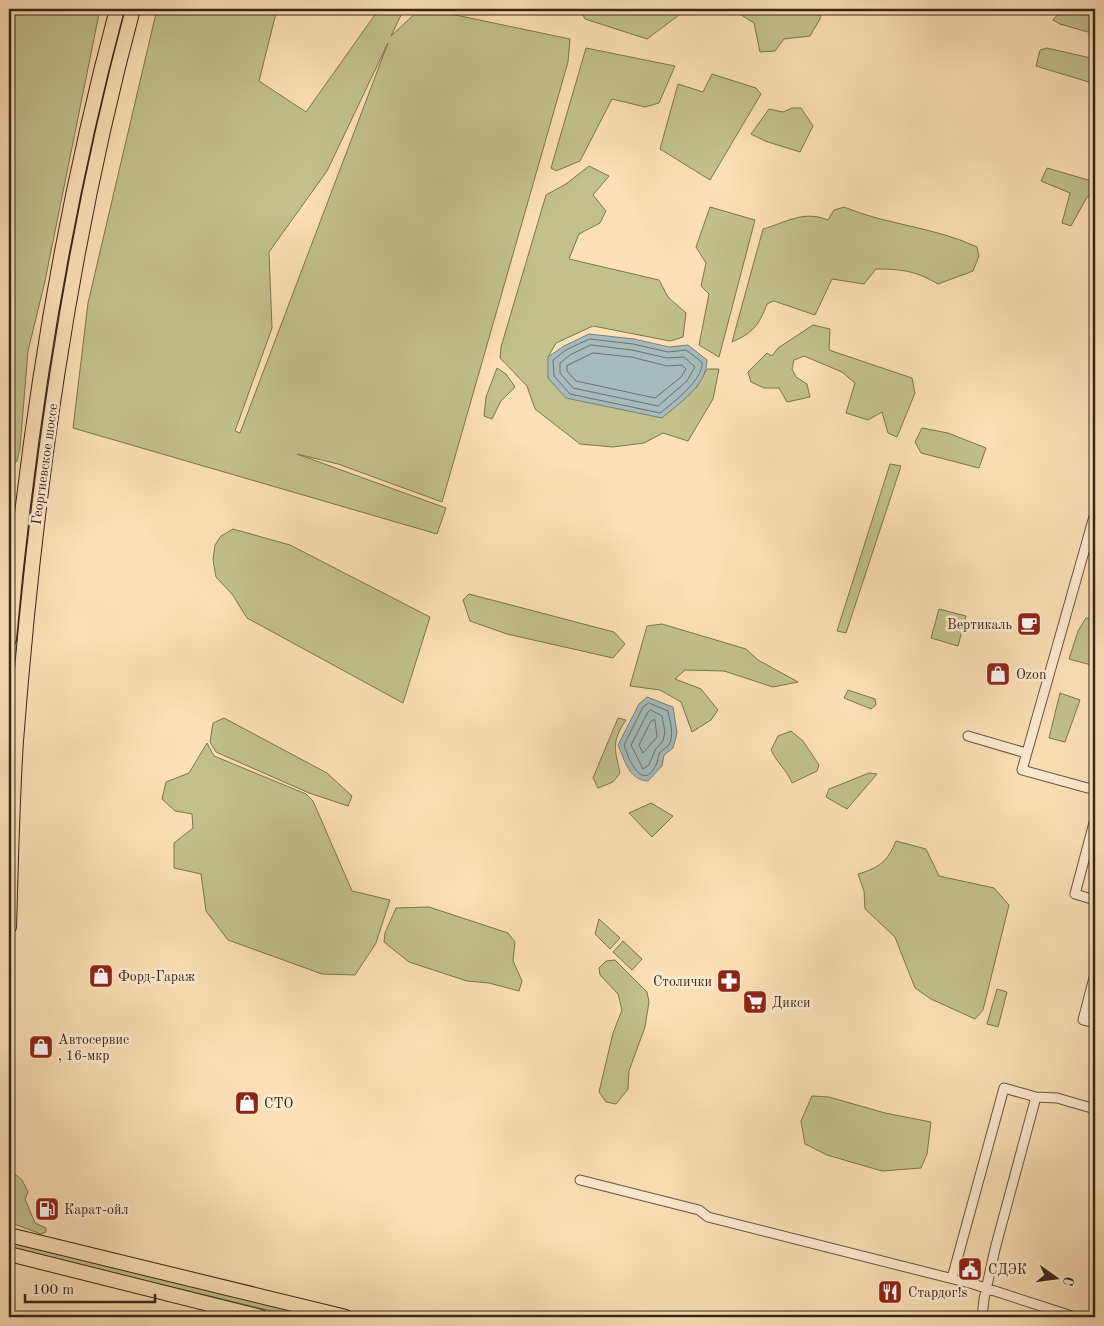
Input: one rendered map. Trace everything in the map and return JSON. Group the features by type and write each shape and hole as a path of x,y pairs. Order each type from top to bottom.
{"main road":[{"name":"Георгиевское шоссе","path":"9,639 19,533 41,375 73,200 117,9"},
{"name":"Георгиевское шоссе","path":"9,927 16,744 29,589 42,472 66,316 85,214 133,9"},
{"path":"9,1235 346,1317"},
{"path":"9,1254 261,1317"}],"street":[{"path":"1095,513 1022,770 1095,790"},
{"path":"968,736 1026,753"},
{"path":"1095,819 1076,894 1095,900"},
{"path":"1095,974 1083,1020 1095,1023"},
{"path":"952,1278 1004,1088 1036,1097 1057,1098 1095,1109"},
{"path":"982,1317 986,1290 1036,1097"},
{"path":"580,1180 587,1184 699,1210 708,1217 952,1278 1075,1317"}],"shaded area":[{"path":"9,9 100,9 45,281 28,351 20,448 17,461 9,469"},
{"path":"157,9 277,9 259,81 306,112 379,9 404,9 391,36 420,9 427,9 570,39 568,62 442,502 338,464 297,454 446,508 437,534 73,428 88,303","holes":["388,43 240,433 235,431 272,328 269,252 327,171"]},
{"path":"580,9 687,9 647,39 585,19"},
{"path":"727,9 821,9 820,19 810,36 784,39 775,51 760,52 754,23 735,11 728,11"},
{"path":"1062,9 1085,9 1095,12 1095,34 1060,24 1053,20"},
{"path":"122,17 125,18 39,461 21,609 9,795 11,697 18,599 28,501 42,403 58,305 77,208"},
{"path":"586,48 675,66 659,103 645,107 612,99 580,161 556,171 551,168"},
{"path":"1047,48 1095,59 1095,84 1036,66 1040,50"},
{"path":"712,74 756,88 761,94 710,180 660,149 678,84 703,92"},
{"path":"792,108 801,108 813,126 800,152 765,141 751,134 769,109 783,112"},
{"path":"589,166 609,176 593,195 606,211 600,223 579,234 569,259 659,280 668,297 686,313 683,337 670,341 593,326 556,343 548,357 696,388 707,369 719,369 713,399 688,441 663,433 644,443 613,447 580,444 535,409 527,386 500,358 501,347 546,195 566,184"},
{"path":"1047,168 1095,182 1095,196 1087,197 1071,226 1062,223 1070,193 1041,181"},
{"path":"710,207 755,220 719,357 699,345 709,294 701,286 706,263 696,247"},
{"path":"844,207 877,218 945,235 977,247 979,256 973,271 938,284 916,274 901,270 885,269 876,269 864,284 832,279 815,315 774,301 767,304 761,318 750,332 732,342 763,229 795,218 811,216 828,220 834,210"},
{"path":"813,325 830,329 829,350 912,378 915,393 897,437 888,433 882,412 868,420 846,413 855,383 842,372 804,356 794,360 792,369 796,377 807,384 810,397 787,402 779,388 764,388 751,382 748,372 767,353 772,356 778,348"},
{"path":"497,368 506,374 515,387 501,401 492,419 484,416 486,397"},
{"path":"922,428 948,433 986,448 979,468 921,453 915,442"},
{"path":"890,464 901,466 846,633 837,631"},
{"path":"233,529 290,545 430,617 403,703 247,618 232,594 216,577 213,560 215,545 221,536"},
{"path":"469,594 614,632 625,644 613,658 507,634 470,621 463,600"},
{"path":"939,609 966,616 958,646 931,638"},
{"path":"1086,618 1095,619 1095,666 1069,659 1078,631"},
{"path":"662,624 746,649 758,660 798,682 773,687 724,671 685,670 675,679 701,689 718,710 711,720 692,732 681,702 660,690 630,686 647,626"},
{"path":"848,690 875,699 876,705 871,709 844,698"},
{"path":"1060,693 1080,700 1065,742 1049,738"},
{"path":"224,718 327,773 352,796 348,806 309,793 216,752 210,742 213,723"},
{"path":"618,718 626,720 616,740 620,773 613,782 598,788 593,778"},
{"path":"791,731 803,741 819,765 817,771 792,783 771,750 778,736"},
{"path":"207,743 214,756 306,794 313,801 352,891 390,900 376,943 355,975 322,974 228,940 206,911 201,874 174,868 174,843 193,828 192,814 175,811 162,799 166,782 189,773"},
{"path":"869,773 877,774 847,809 826,797 829,789"},
{"path":"651,803 673,816 652,837 629,813"},
{"path":"896,841 926,849 939,876 994,888 1009,905 983,1010 975,1019 931,999 915,988 895,937 865,909 864,891 858,874 882,863 890,854"},
{"path":"429,907 508,933 515,942 513,961 522,981 519,991 489,983 467,981 409,962 384,942 385,933 396,908"},
{"path":"599,919 620,938 610,949 595,934"},
{"path":"623,941 642,959 632,970 613,952"},
{"path":"615,960 647,992 649,1002 645,1027 629,1071 628,1089 616,1104 606,1102 599,1092 613,1033 622,1010 618,994 600,975 599,968 606,961"},
{"path":"997,989 1007,992 998,1027 987,1024"},
{"path":"812,1096 829,1097 885,1113 931,1122 927,1154 921,1168 882,1171 827,1155 805,1144 801,1121"},
{"path":"16,1175 22,1180 28,1192 25,1199 35,1223 46,1228 46,1232 41,1234 9,1222 9,1178"},
{"path":"9,1242 321,1317 297,1317 9,1248"}],"water":[{"path":"589,334 634,339 669,347 688,345 707,360 706,369 691,393 662,418 566,398 548,378 548,357 564,346"},
{"path":"647,697 673,707 677,733 673,748 664,755 662,766 648,781 636,777 628,769 618,745 639,704"}],"place":[{"name":"Вертикаль","path":"1029,624"},
{"name":"Ozon","path":"998,674"},
{"name":"Форд-Гараж","path":"101,976"},
{"name":"Столички","path":"729,981"},
{"name":"Дикси","path":"755,1002"},
{"name":"Автосервис , 16-мкр","path":"41,1047"},
{"name":"СТО","path":"247,1103"},
{"name":"Карат-ойл","path":"47,1209"},
{"name":"СДЭК","path":"970,1269"},
{"name":"Стардог!s","path":"890,1292"}]}
